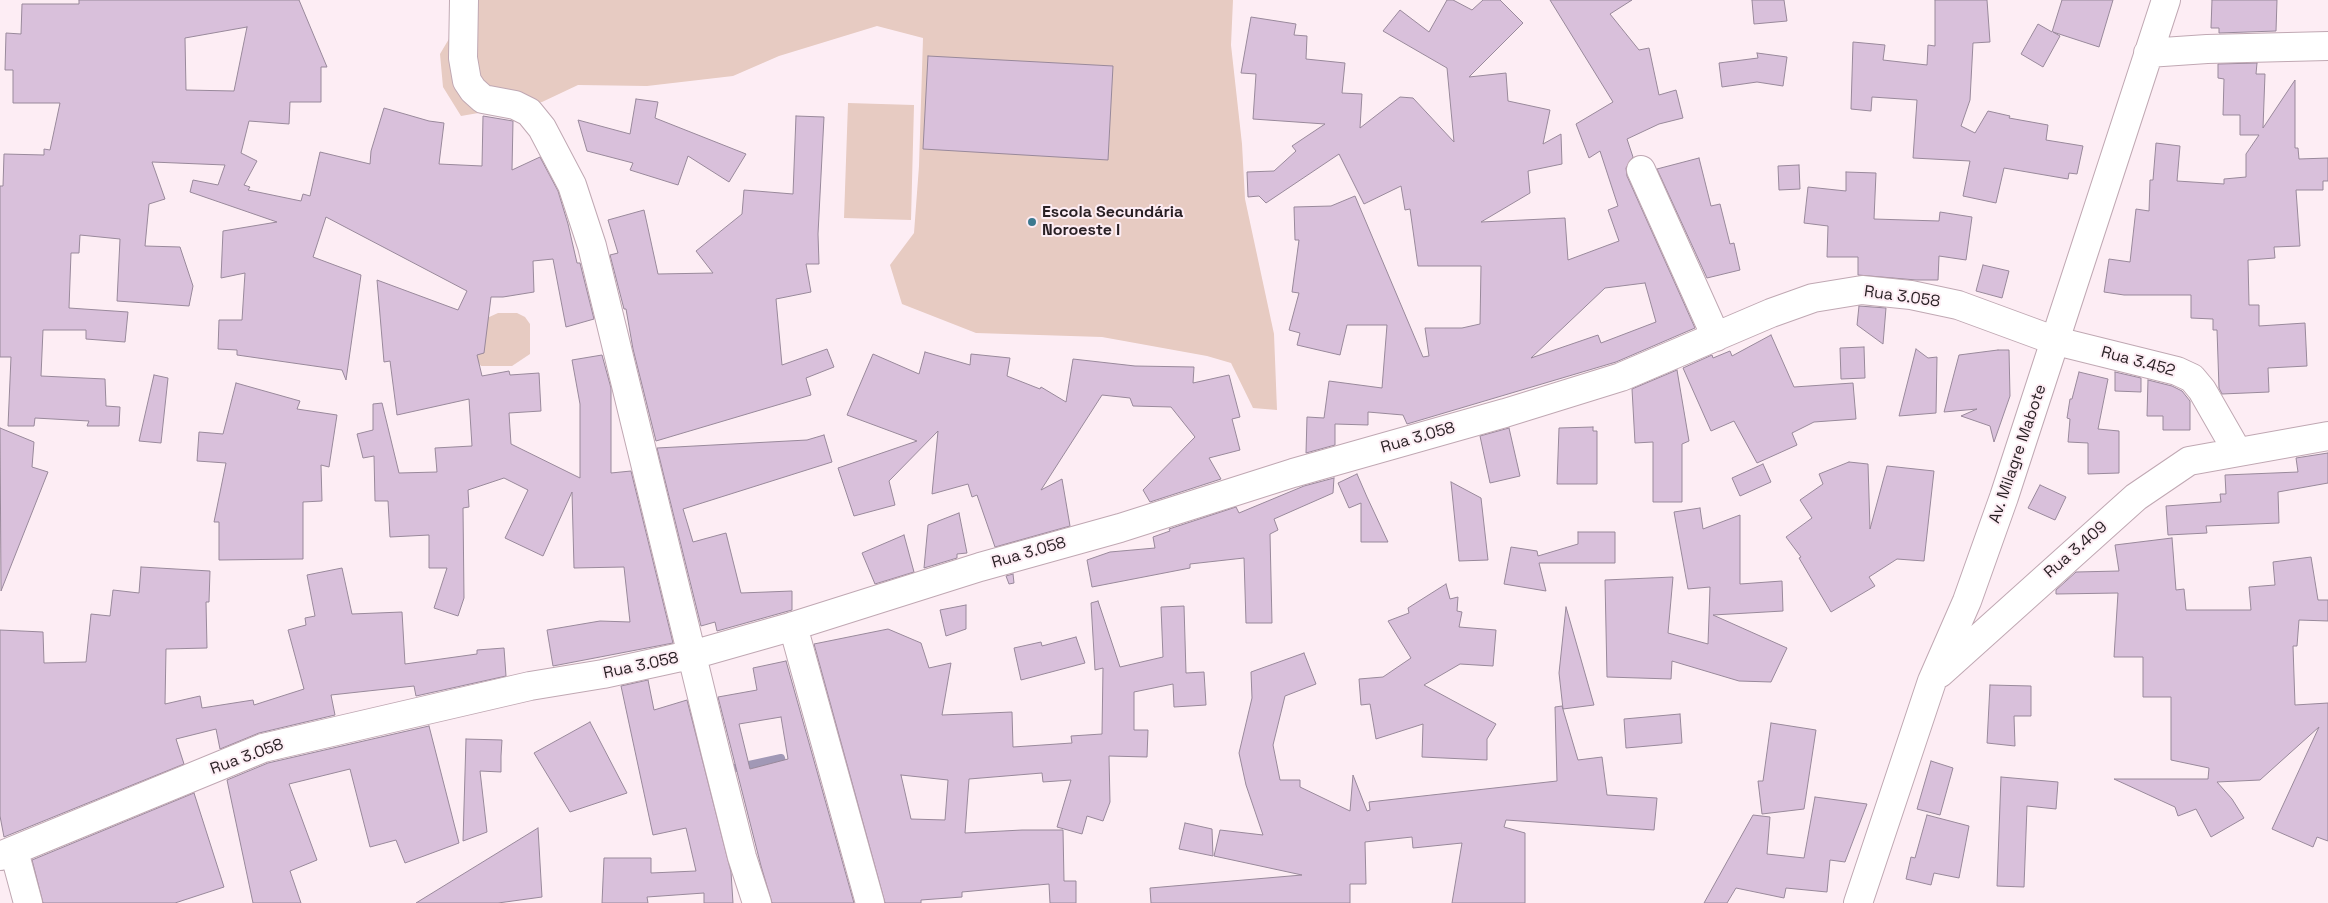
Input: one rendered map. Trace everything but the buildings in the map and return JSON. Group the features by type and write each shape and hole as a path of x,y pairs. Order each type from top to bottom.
{"street":[{"path":"464,0 463,58 472,90 483,98 515,104 529,112 542,128 572,184 592,246 694,654 742,857 757,903"},
{"name":"Av. Milagre Mabote","path":"1858,903 1932,680 1967,601 2056,341 2166,0"},
{"path":"2148,53 2207,49 2328,46"},
{"path":"1642,170 1716,337"},
{"name":"Rua 3.058","path":"7,854 263,748 530,686 603,674 694,654 793,626 980,567 1120,528 1293,473 1620,377 1771,312 1813,298 1862,290 1911,295 1958,305 2056,341"},
{"name":"Rua 3.452","path":"2056,341 2177,371 2192,378 2202,390 2237,451"},
{"path":"2237,451 2328,436"},
{"name":"Rua 3.409","path":"1932,680 2136,497 2189,461 2237,451"},
{"path":"793,626 870,903"},
{"path":"7,854 28,903"}],"shaded area":[{"name":"Escola Secundária Noroeste I","path":"472,0 1233,0 1231,45 1242,144 1245,199 1274,334 1277,410 1253,408 1231,363 1207,356 1102,337 976,333 902,304 890,265 914,233 919,166 923,38 877,26 779,56 733,76 647,86 578,85 542,102 461,116 443,87 440,54"},
{"path":"848,103 914,105 911,220 844,218"},
{"path":"498,313 517,313 525,317 530,324 530,354 512,366 481,366 476,359 481,324 487,318"}],"waterway":[{"path":"726,770 781,758 784,769"}],"place":[{"name":"Escola Secundária Noroeste I","path":"1032,222"}]}
